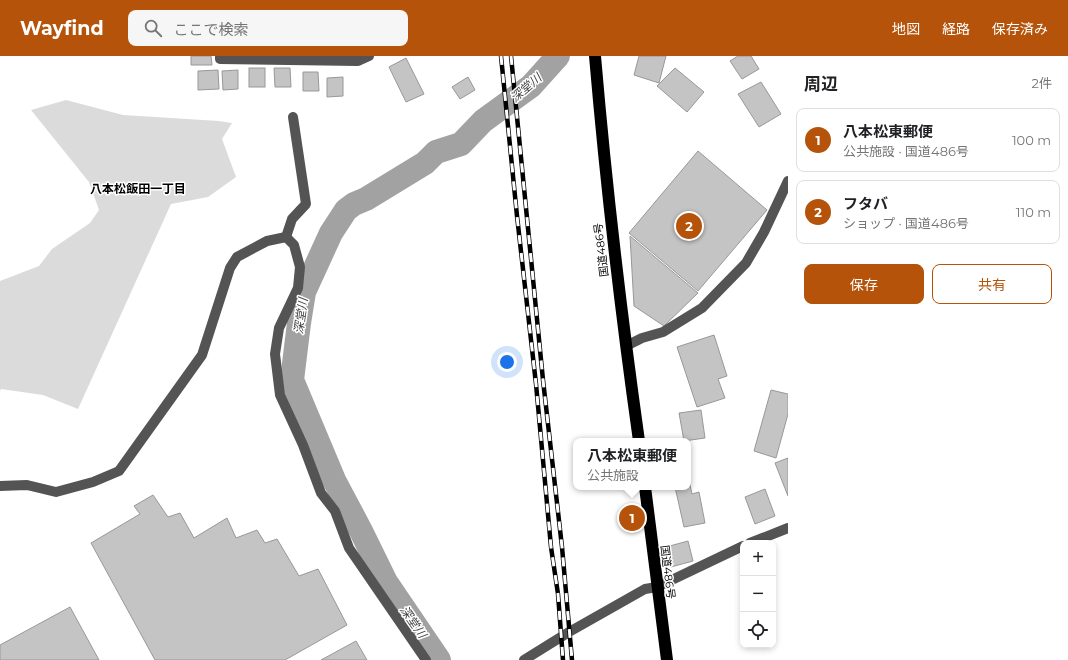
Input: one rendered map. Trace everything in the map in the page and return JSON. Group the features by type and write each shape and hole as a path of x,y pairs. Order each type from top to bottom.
{"highway":[{"name":"国道486号","path":"595,56 604,163 638,438"},
{"name":"国道486号","path":"645,490 667,660"}],"street":[{"path":"220,56 220,59 358,61 369,56"},
{"path":"286,237 292,219 306,204 293,117"},
{"path":"626,346 642,338 663,332 702,308 746,263 764,232 788,181"},
{"path":"0,486 27,485 56,492 94,482 118,470 202,355 230,268 237,257 267,241 286,237"},
{"path":"286,237 294,245 300,267 298,288 279,328 275,354 280,395 303,445 321,494 335,511 349,548 426,660"},
{"path":"758,540 788,528"},
{"path":"524,660 569,632 645,589 657,587 740,547"}],"shaded area":[{"path":"66,100 123,115 232,123 222,139 236,177 208,197 171,204 78,409 43,395 1,389 0,391 0,281 39,266 52,249 90,223 99,210 89,182 31,110"}],"building":[{"path":"191,56 211,56 212,65 191,65"},
{"path":"639,56 666,56 659,83 634,75"},
{"path":"738,56 751,56 759,69 742,79 730,61"},
{"path":"406,58 424,94 406,102 389,67"},
{"path":"249,68 265,68 265,87 249,87"},
{"path":"274,68 290,68 291,87 275,87"},
{"path":"675,68 704,92 687,112 657,86"},
{"path":"218,70 219,89 198,90 198,71"},
{"path":"238,70 238,89 223,90 222,71"},
{"path":"303,72 318,72 319,91 303,91"},
{"path":"343,77 343,96 327,97 327,78"},
{"path":"468,77 475,90 460,99 452,87"},
{"path":"761,82 781,114 759,127 738,94"},
{"path":"698,151 767,210 698,291 629,233"},
{"path":"630,236 698,293 664,326 634,306"},
{"path":"714,335 727,376 718,379 725,398 697,407 677,347"},
{"path":"771,390 788,394 788,414 776,458 754,451"},
{"path":"701,410 705,438 691,440 691,438 683,438 679,413"},
{"path":"788,458 788,496 775,463"},
{"path":"691,489 692,494 699,492 705,523 684,527 676,490"},
{"path":"765,489 775,516 755,524 745,497"},
{"path":"153,495 168,517 180,513 194,538 227,518 236,538 257,530 265,543 277,539 299,576 318,569 347,625 285,660 155,660 91,543 140,514 134,506"},
{"path":"688,541 693,561 671,567 666,547"},
{"path":"70,607 99,660 0,660 0,645"},
{"path":"356,641 367,660 321,660"}],"waterway":[{"name":"深堂川","path":"439,660 386,582 334,480 292,380 304,292 331,233 346,210 425,163 436,152 461,144 483,121 531,86 558,56"}],"railway":[{"path":"501,56 536,384 551,547 558,594 563,660"},
{"path":"511,56 543,380 562,547 572,660"}],"place":[{"name":"フタバ","path":"689,226"},
{"name":"八本松東郵便","path":"632,518"}],"district":[{"name":"八本松飯田一丁目","path":"138,189"}]}
